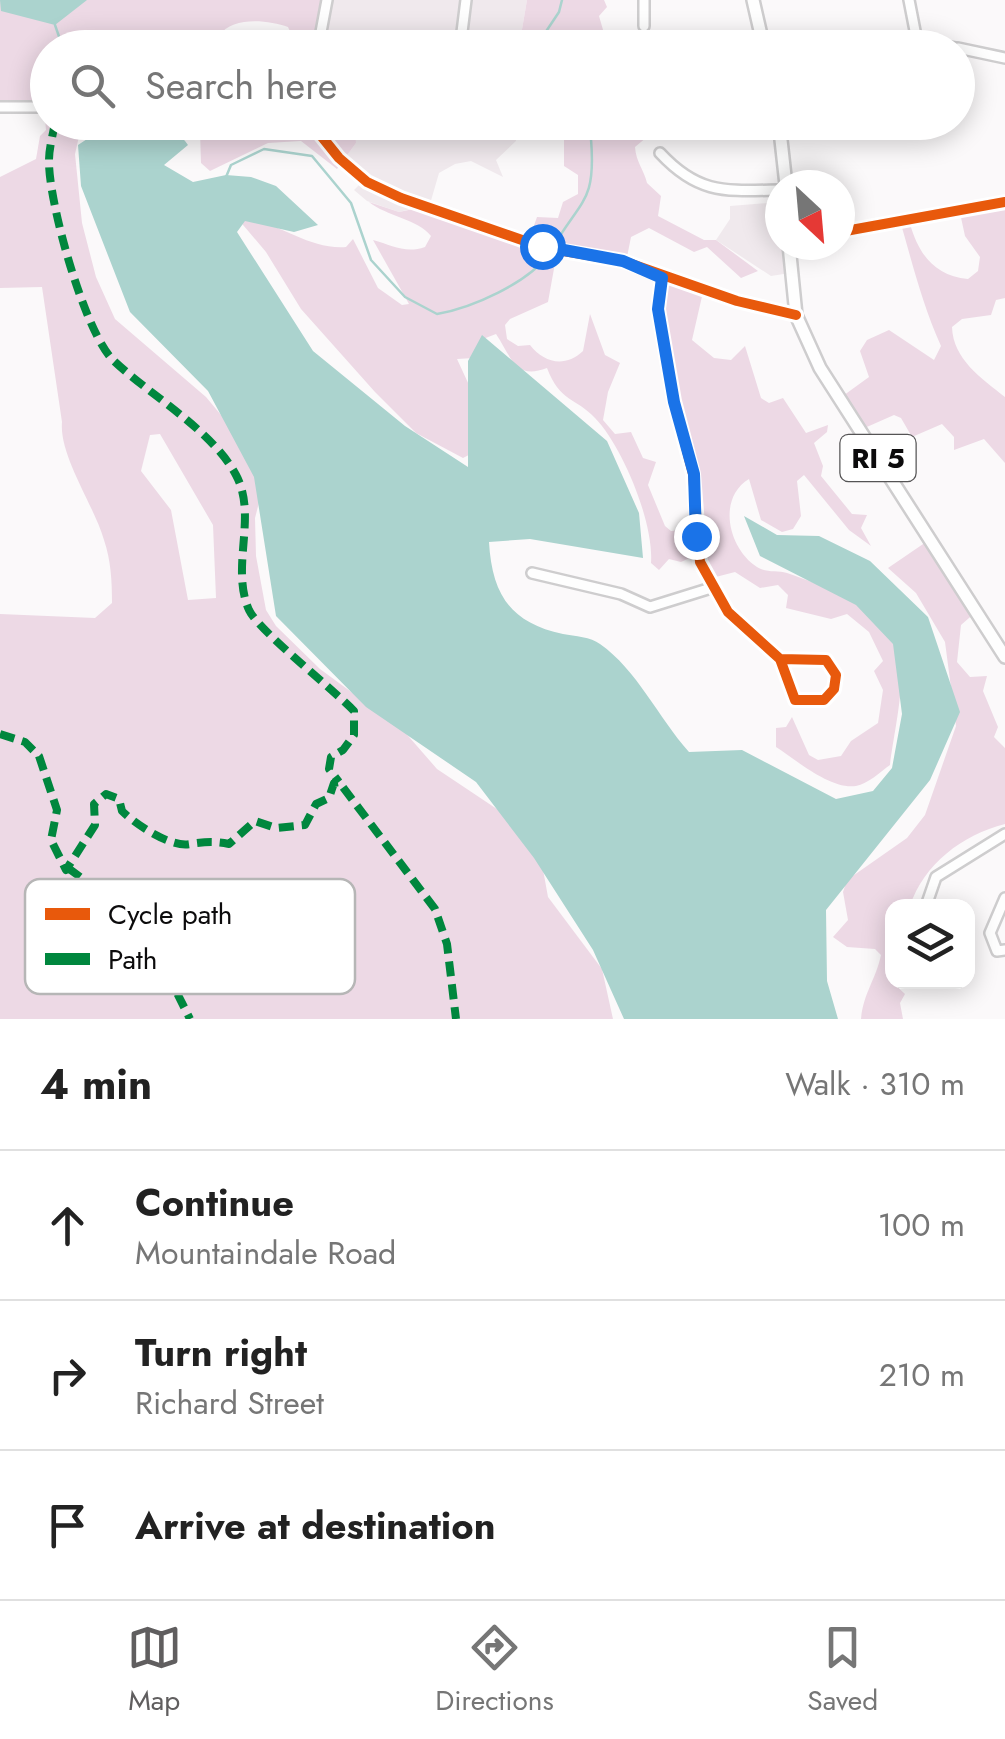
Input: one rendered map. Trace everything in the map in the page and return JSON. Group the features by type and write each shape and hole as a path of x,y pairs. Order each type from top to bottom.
{"main road":[{"path":"753,0 760,30"},
{"path":"781,140 784,170"},
{"name":"RI 5","path":"790,260 796,315 839,400 1005,656"}],"street":[{"path":"321,30 327,0"},
{"path":"462,30 466,0"},
{"path":"644,0 644,26"},
{"path":"909,0 915,30"},
{"path":"975,52 1005,58"},
{"path":"0,107 30,107"},
{"path":"324,140 367,182 401,198 545,248 623,261 662,278 796,315"},
{"path":"660,153 680,174 714,191 765,190"},
{"path":"855,229 1005,202"},
{"path":"662,278 658,309 674,402 694,474 700,562 710,588 728,612 780,659 795,700 828,697 835,670 819,658 780,659"},
{"path":"532,573 621,594 650,607 710,588"},
{"path":"928,899 936,878 1005,834"},
{"path":"1005,898 990,933 997,951 1005,950"}],"shaded area":[{"path":"0,0 328,0 324,30 289,30 251,21 225,30 30,30 30,108 0,108"},
{"path":"328,0 527,0 522,30 324,30"},
{"path":"527,0 604,0 607,7 599,16 603,30 522,30"},
{"path":"39,140 78,140 75,154 82,223 96,277 115,319 206,397 226,421 262,491 255,518 256,556 266,610 276,626 320,669 403,730 437,769 518,823 540,853 548,897 602,969 613,1019 0,1019 0,614 95,618 112,603 106,548 66,450 42,287 0,288 0,177 36,159","holes":["160,434 213,525 216,598 188,600 171,510 141,471 150,435"]},
{"path":"200,140 356,140 337,169 301,141 268,143 210,171 201,163"},
{"path":"356,140 516,140 496,160 503,177 471,161 455,164 439,173 430,204 399,212 367,201 354,190 363,181 342,162"},
{"path":"564,140 643,140 635,147 647,183 661,196 658,216 704,240 716,240 758,271 741,278 707,247 694,252 649,228 631,237 626,262 557,252 548,302 510,319 505,325 507,339 518,346 530,345 548,359 569,360 583,351 590,314 605,355 620,363 608,392 603,420 615,434 631,432 643,458 656,462 648,485 665,526 671,531 696,529 694,498 664,341 665,280 703,292 692,340 714,358 731,360 745,346 761,398 769,403 783,398 806,433 828,425 827,432 814,443 823,466 821,476 852,514 867,515 861,528 871,546 849,530 804,475 797,481 801,516 793,529 782,532 761,520 749,479 733,498 730,523 739,548 757,567 787,573 848,599 875,618 895,643 901,686 890,765 865,783 846,786 814,773 776,747 776,728 786,727 792,717 809,755 818,760 841,756 851,741 878,723 883,690 874,671 883,661 869,632 847,614 831,619 786,608 788,595 778,585 760,588 735,572 708,579 698,554 681,562 669,559 659,570 651,563 651,546 635,486 606,431 588,411 563,393 547,368 521,369 496,334 483,339 474,358 457,359 487,424 486,446 463,458 416,433 301,309 266,252 238,219 264,223 331,247 346,247 353,239 378,288 402,305 409,304 373,240 411,250 425,247 431,236 418,225 369,202 399,212 418,208 529,240 537,217 558,218 563,202 578,194 578,175 564,166"},
{"path":"765,203 765,260 790,260 790,273 771,276 716,240 730,219 730,206"},
{"path":"1005,203 1005,298 996,300 991,315 962,319 952,327 963,358 1005,397 1005,463 984,439 954,450 954,437 942,424 912,437 901,418 894,415 860,430 840,398 869,377 860,351 867,340 889,330 934,360 941,346 901,224 910,224 930,262 946,274 968,279 978,271 980,257 965,236 960,213"},
{"path":"929,540 977,611 961,625 957,662 970,677 987,676 983,691 998,727 994,737 1005,748 1005,824 974,836 947,853 925,877 913,899 885,899 885,989 900,989 905,994 900,1003 903,1019 861,1019 881,955 875,949 847,947 833,937 848,920 843,892 847,880 907,838 925,815 956,726 945,642 916,593 888,568"}],"water":[{"path":"0,0 87,0 55,25 1,11"},
{"path":"86,140 184,140 188,145 164,165 193,182 226,175 251,177 276,186 318,225 294,232 245,221 237,232 313,351 405,426 468,467 468,361 482,335 607,441 639,513 643,558 530,539 489,542 495,577 508,604 530,622 592,640 613,655 689,752 742,750 836,799 873,791 892,768 902,714 893,644 856,605 760,556 744,516 777,535 819,536 870,561 928,617 960,712 930,780 826,910 827,981 838,1019 624,1019 593,950 534,858 476,782 366,707 276,616 254,477 208,391 130,312 81,186 78,145"}],"waterway":[{"path":"547,30 562,0"},
{"path":"55,25 57,30"},
{"path":"553,247 589,188 591,140"},
{"path":"226,177 231,165 264,149 312,156 351,203 371,260 405,297 437,314 498,293 528,275 549,254"}],"marked path":[{"path":"51,140 50,179 55,205 70,266 91,324 114,361 197,428 236,475 245,507 242,577 249,610 267,632 354,711 354,735 343,750 331,757 329,769 339,782"},
{"path":"0,734 25,742 39,756 57,810 51,840 66,870 95,825 94,804 106,794 119,799 122,811 162,838 182,844 229,844 255,821 276,828 305,825 316,804 329,798 334,783 339,782 435,909 447,944 456,1019"},
{"path":"68,868 83,879"},
{"path":"178,994 190,1019"}],"cycle path":[{"path":"324,140 367,182 401,198 545,248 623,261 737,301 796,315"},
{"path":"855,229 1005,202"},
{"path":"662,277 658,309 674,401 693,474 700,562 728,612 780,659 795,700 824,700 834,689 836,675 826,660 780,659"}],"route":[{"path":"542,246 623,261 662,278 658,309 674,402 694,474 696,536"}]}
